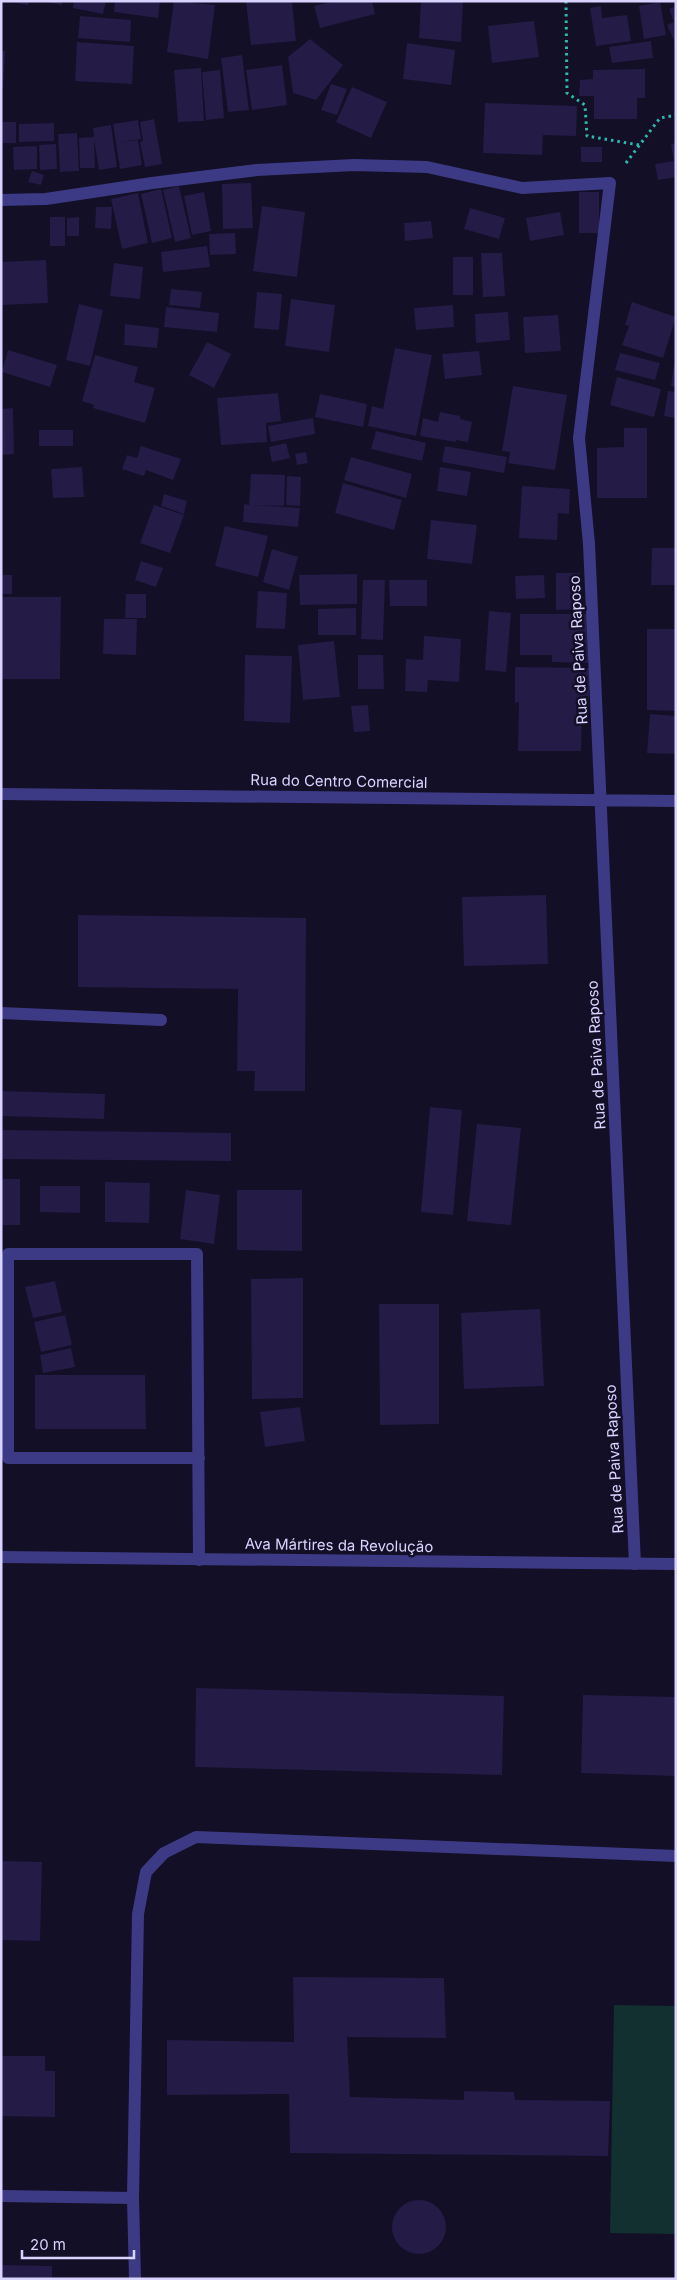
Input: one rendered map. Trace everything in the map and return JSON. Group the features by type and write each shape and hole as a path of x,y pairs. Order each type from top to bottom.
{"street":[{"path":"1,200 46,199 257,170 354,165 427,167 522,188 610,183"},
{"name":"Rua de Paiva Raposo","path":"610,183 579,438 589,544 635,1564"},
{"name":"Rua do Centro Comercial","path":"1,794 676,801"},
{"path":"1,1013 161,1020"},
{"path":"199,1458 8,1458 8,1254 197,1254 199,1458 199,1560"},
{"name":"Ava Mártires da Revolução","path":"1,1557 676,1564"},
{"path":"135,2279 133,2198 138,1914 146,1872 164,1853 196,1837 676,1856"},
{"path":"1,2196 133,2198"}],"path":[{"path":"566,1 567,93 585,106 587,136 639,145"},
{"path":"610,183 660,118 676,115"}],"green space":[{"path":"614,2005 676,2006 676,2234 610,2233"}],"building":[{"path":"7,1 29,1 28,5"},
{"path":"43,1 62,1 62,5"},
{"path":"74,1 106,1 103,14 73,8"},
{"path":"115,1 160,1 158,18 114,12"},
{"path":"174,1 215,5 208,59 167,52"},
{"path":"246,1 292,1 296,41 251,45"},
{"path":"334,1 372,1 375,14 320,28 314,6"},
{"path":"421,1 463,2 461,42 419,38"},
{"path":"660,2 666,35 644,39 639,6"},
{"path":"601,6 602,18 627,15 631,41 596,46 590,8"},
{"path":"676,6 676,45 667,25 674,22 669,9"},
{"path":"80,16 131,20 130,42 78,38"},
{"path":"534,21 539,57 492,63 488,26"},
{"path":"310,39 343,65 316,100 293,93 288,57"},
{"path":"651,41 653,58 612,63 609,47"},
{"path":"77,42 134,46 132,84 75,81"},
{"path":"407,43 455,50 451,85 403,79"},
{"path":"1,51 5,51 3,88 1,88"},
{"path":"242,55 249,110 228,112 221,58"},
{"path":"282,65 287,105 252,110 246,70"},
{"path":"201,68 204,121 178,122 174,70"},
{"path":"645,69 645,98 637,98 637,119 594,119 594,96 579,96 580,80 593,79 593,70"},
{"path":"220,70 224,118 206,120 202,72"},
{"path":"331,84 347,89 337,115 321,110"},
{"path":"352,87 387,102 371,138 336,122"},
{"path":"485,103 577,106 576,136 543,135 542,155 483,153"},
{"path":"154,119 162,164 145,167 140,142 143,141 140,122"},
{"path":"138,120 141,139 119,142 138,140 142,165 120,169 113,124"},
{"path":"1,122 16,122 16,143 1,143"},
{"path":"54,123 54,141 19,142 19,124"},
{"path":"111,125 117,167 99,170 94,139 95,168 80,168 79,138 94,137 93,128"},
{"path":"77,133 79,171 60,172 58,134"},
{"path":"676,143 676,177 658,180 655,164 674,161 671,144"},
{"path":"56,144 57,169 40,170 39,145"},
{"path":"37,146 37,169 14,170 13,147"},
{"path":"581,147 602,147 602,162 581,162"},
{"path":"32,171 44,175 41,185 28,182"},
{"path":"251,183 253,228 223,229 222,184"},
{"path":"179,186 191,238 175,242 163,190"},
{"path":"161,189 172,238 152,243 141,194"},
{"path":"204,192 211,231 192,235 184,196"},
{"path":"579,192 599,192 599,233 579,233"},
{"path":"138,193 148,243 122,249 111,199"},
{"path":"262,206 305,212 297,277 253,271"},
{"path":"96,207 112,207 111,229 95,228"},
{"path":"470,208 505,218 499,239 464,229"},
{"path":"560,212 564,235 530,241 526,218"},
{"path":"50,217 65,217 65,246 50,246"},
{"path":"79,217 79,236 67,236 67,218"},
{"path":"431,221 433,238 405,241 404,223"},
{"path":"235,233 236,254 210,255 209,234"},
{"path":"207,246 210,267 163,272 161,252"},
{"path":"481,253 502,253 505,296 483,297"},
{"path":"453,257 473,257 473,295 453,295"},
{"path":"46,260 48,303 1,305 1,262"},
{"path":"114,263 143,267 140,299 110,296"},
{"path":"171,289 202,292 200,308 169,305"},
{"path":"257,292 282,294 279,330 254,328"},
{"path":"291,299 335,305 329,352 285,346"},
{"path":"632,302 676,317 663,358 622,345 629,326 625,325"},
{"path":"79,304 103,310 90,366 66,360"},
{"path":"453,305 454,327 416,330 414,308"},
{"path":"166,307 219,313 217,332 164,327"},
{"path":"508,312 510,340 476,343 475,314"},
{"path":"558,315 561,351 525,353 523,317"},
{"path":"125,324 159,328 157,348 124,345"},
{"path":"207,342 231,354 214,388 189,375"},
{"path":"395,348 432,355 416,436 368,426 372,406 383,409"},
{"path":"8,350 57,365 50,387 2,372"},
{"path":"479,351 482,375 445,379 442,354"},
{"path":"620,353 660,363 655,380 615,370"},
{"path":"95,355 138,367 134,382 155,388 145,423 93,408 94,405 82,401"},
{"path":"674,365 676,365 676,387 671,386"},
{"path":"617,377 661,389 654,417 610,405"},
{"path":"513,386 567,395 555,470 508,463 510,452 502,451"},
{"path":"668,391 676,392 676,418 664,416"},
{"path":"278,393 281,421 266,423 267,442 221,445 217,398"},
{"path":"320,394 367,404 363,427 315,417"},
{"path":"13,408 14,454 1,455 1,409"},
{"path":"440,412 460,416 460,419 472,422 468,442 420,436 423,418 438,422"},
{"path":"313,418 315,434 271,442 268,426"},
{"path":"624,428 647,428 647,498 597,498 597,448 624,447"},
{"path":"39,430 73,430 73,446 39,446"},
{"path":"376,431 426,443 422,461 371,449"},
{"path":"286,443 290,458 272,462 269,447"},
{"path":"141,446 181,459 173,480 146,470 144,476 122,469 127,455 137,458"},
{"path":"445,446 507,457 504,473 442,462"},
{"path":"306,452 308,463 297,465 295,454"},
{"path":"351,457 412,474 406,498 344,480"},
{"path":"82,467 84,497 53,498 51,469"},
{"path":"440,467 471,472 467,496 437,491"},
{"path":"251,474 285,475 284,506 253,505 300,508 298,527 243,522 244,504 249,505"},
{"path":"287,476 301,477 300,506 286,505"},
{"path":"343,483 402,500 394,530 335,513"},
{"path":"522,486 570,489 569,514 558,513 557,540 519,538"},
{"path":"164,494 187,501 184,514 161,506"},
{"path":"154,505 184,515 170,553 140,543"},
{"path":"431,520 477,525 472,564 427,559"},
{"path":"225,526 268,536 258,577 215,566"},
{"path":"652,548 676,548 676,585 651,585"},
{"path":"272,549 298,557 289,590 263,582"},
{"path":"141,561 163,568 156,587 135,580"},
{"path":"556,573 580,573 581,609 556,610"},
{"path":"357,574 357,604 300,605 299,575"},
{"path":"1,575 12,575 12,594 1,594"},
{"path":"544,575 545,598 516,599 515,576"},
{"path":"363,580 385,580 383,640 361,639"},
{"path":"389,580 427,580 427,606 390,606"},
{"path":"258,591 287,593 285,629 256,628"},
{"path":"126,594 146,594 146,618 125,618"},
{"path":"1,597 61,597 60,679 1,679"},
{"path":"356,608 356,635 318,635 318,609"},
{"path":"489,611 511,613 506,672 485,670"},
{"path":"520,614 588,614 588,663 552,662 552,655 520,655"},
{"path":"104,619 137,619 136,655 103,654"},
{"path":"647,629 676,629 676,711 647,710"},
{"path":"424,636 461,639 459,682 428,680 427,692 405,691 406,659 423,660"},
{"path":"334,641 340,697 303,700 298,645"},
{"path":"245,655 292,656 290,723 244,721"},
{"path":"358,655 383,655 384,689 358,689"},
{"path":"515,667 589,668 589,714 582,714 581,751 518,751 519,702 515,703"},
{"path":"368,705 370,731 354,732 351,706"},
{"path":"650,714 676,716 676,754 647,753"},
{"path":"546,895 548,964 464,966 462,897"},
{"path":"78,915 306,918 305,1091 254,1091 255,1071 237,1071 238,989 78,987"},
{"path":"1,1091 105,1094 104,1119 1,1116"},
{"path":"430,1107 462,1110 453,1215 421,1212"},
{"path":"477,1124 521,1128 511,1225 467,1221"},
{"path":"1,1130 231,1133 231,1161 1,1159"},
{"path":"1,1179 20,1179 20,1225 1,1225"},
{"path":"105,1182 150,1183 149,1223 105,1222"},
{"path":"40,1186 80,1186 80,1213 40,1212"},
{"path":"186,1190 220,1195 214,1244 180,1239"},
{"path":"237,1190 302,1190 302,1251 237,1250"},
{"path":"303,1278 303,1398 252,1399 251,1279"},
{"path":"55,1281 62,1312 33,1318 25,1287"},
{"path":"379,1304 439,1304 439,1424 380,1425"},
{"path":"540,1309 544,1386 464,1389 461,1313"},
{"path":"65,1315 72,1345 41,1352 34,1322"},
{"path":"71,1348 75,1367 43,1373 40,1355"},
{"path":"35,1375 145,1375 146,1429 35,1429"},
{"path":"300,1407 305,1441 265,1447 260,1412"},
{"path":"196,1688 504,1696 502,1775 195,1767"},
{"path":"583,1695 676,1697 676,1776 581,1773"},
{"path":"1,1861 42,1862 40,1941 1,1940"},
{"path":"293,1977 444,1978 446,2038 347,2037 350,2097 464,2100 464,2091 514,2092 515,2100 610,2101 608,2156 290,2153 289,2094 167,2095 167,2040 294,2042"},
{"path":"1,2056 45,2056 45,2071 55,2071 55,2117 1,2116"},
{"path":"414,2200 424,2200 434,2204 442,2212 446,2227 442,2242 434,2250 424,2254 414,2254 404,2250 396,2242 392,2232 392,2222 396,2212 404,2204"},
{"path":"1,2265 52,2266 52,2279 1,2279"}]}
